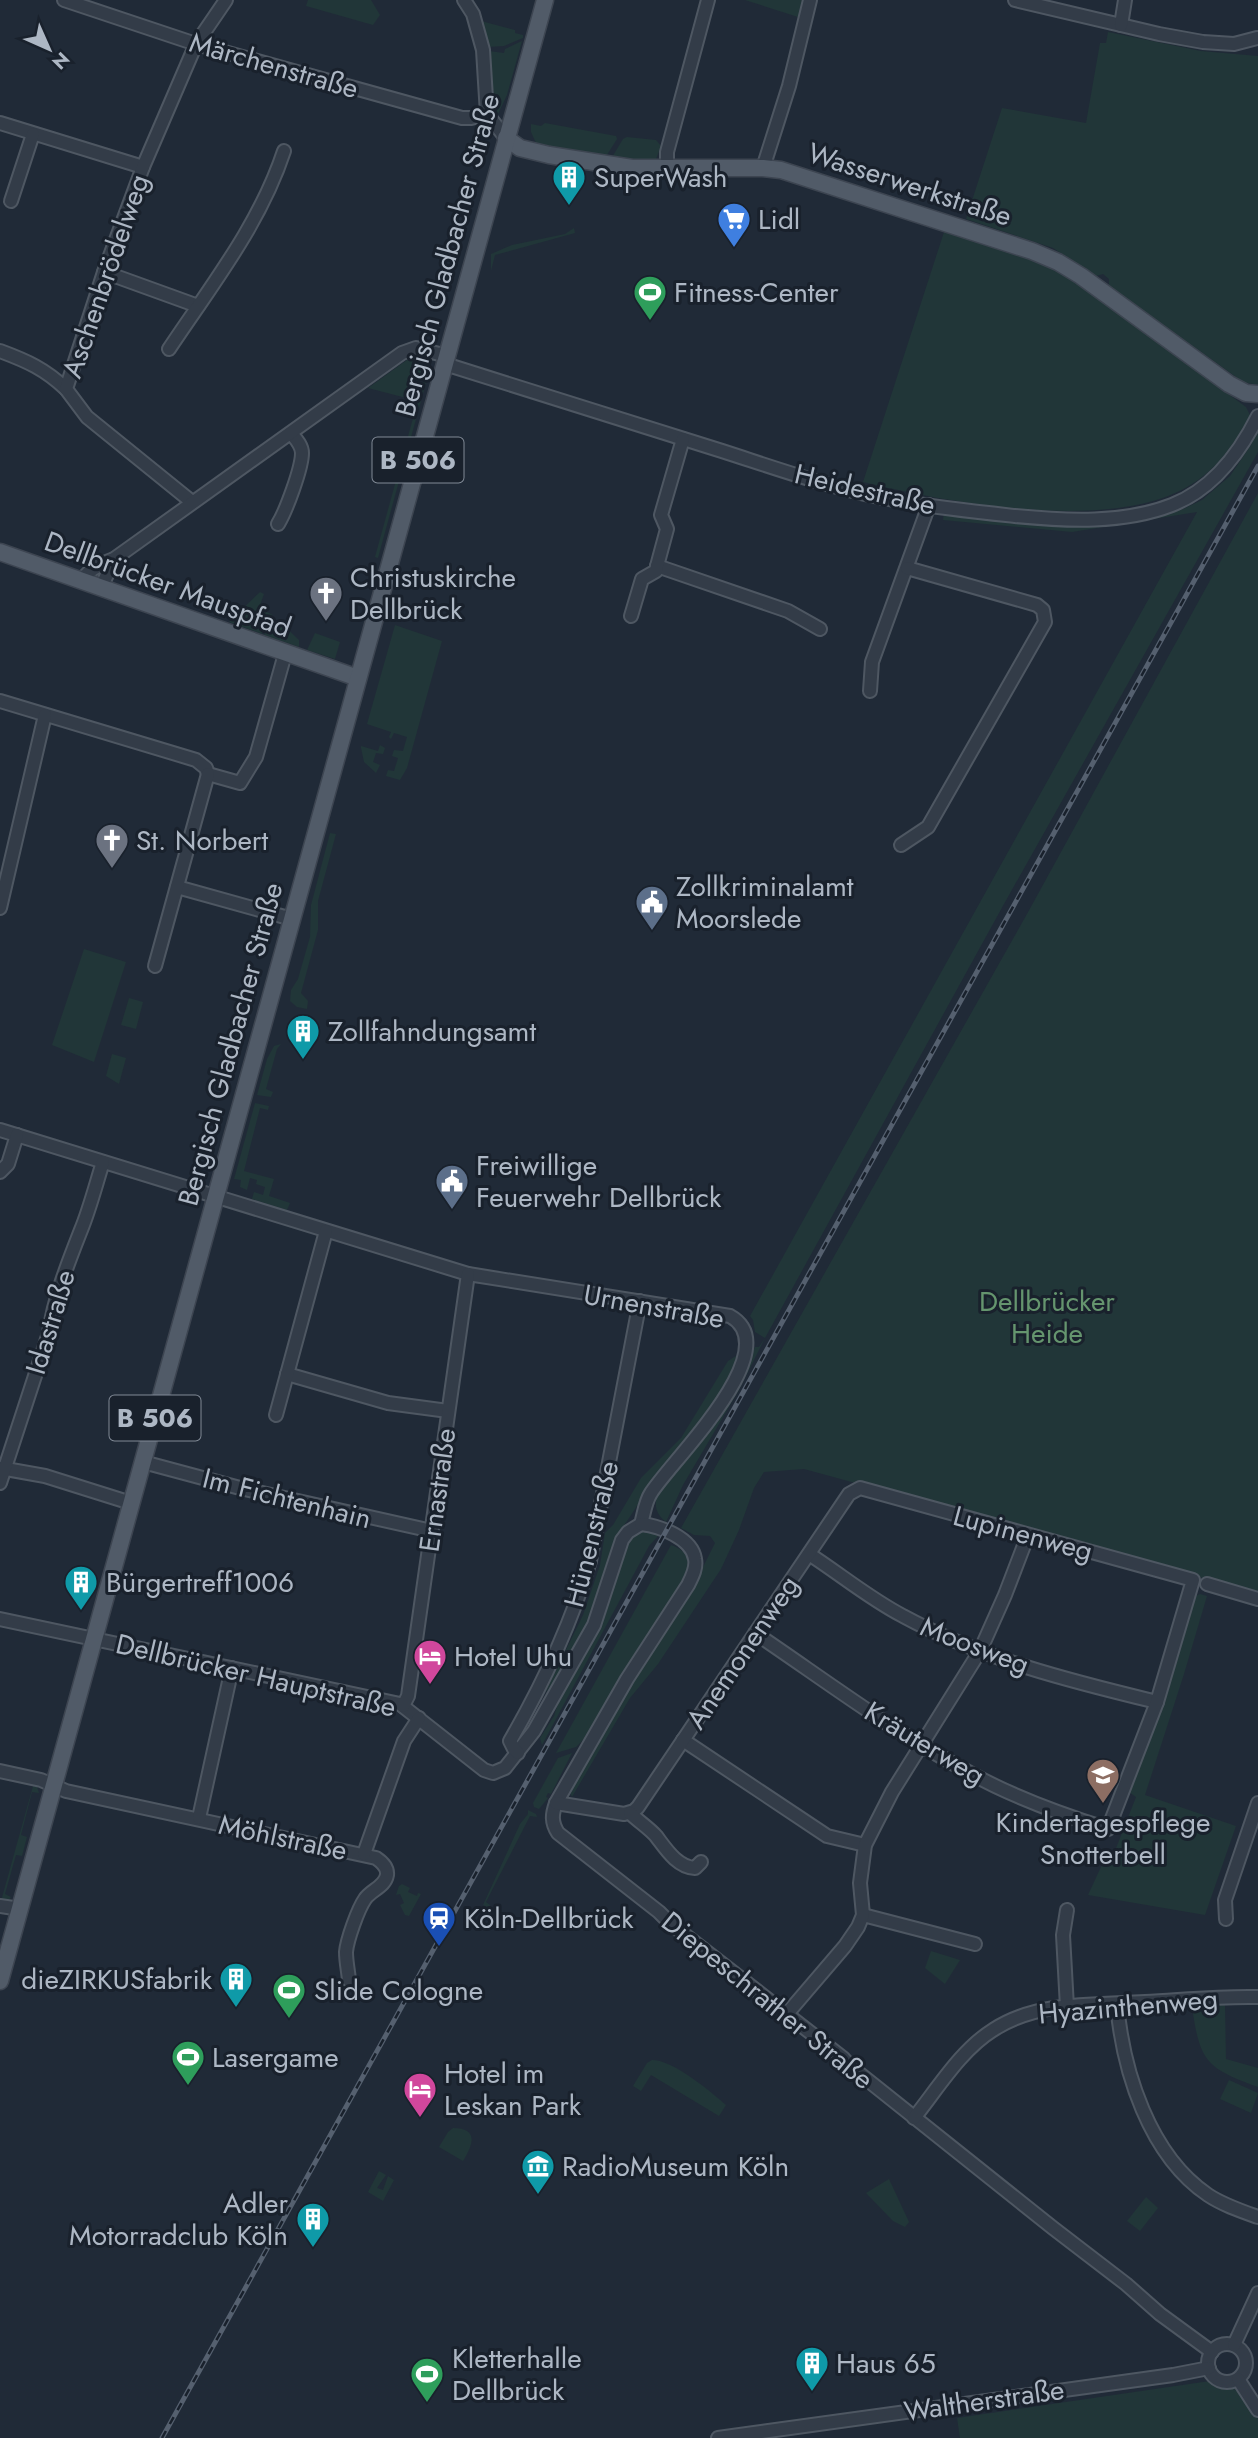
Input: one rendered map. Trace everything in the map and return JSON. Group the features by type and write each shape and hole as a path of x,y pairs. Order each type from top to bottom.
{"main road":[{"name":"Bergisch Gladbacher Straße","path":"0,1981 545,0"},
{"name":"Wasserwerkstraße","path":"506,138 520,148 632,168 762,168 801,175 1045,256 1081,276 1229,384 1245,393 1258,394"},
{"name":"Dellbrücker Mauspfad","path":"0,552 358,678"}],"street":[{"name":"Märchenstraße","path":"64,0 196,44 462,118 487,114"},
{"name":"Aschenbrödelweg","path":"192,502 87,417 66,389 142,167 196,44 226,0"},
{"path":"464,0 473,15 484,50 487,114 506,138"},
{"path":"667,169 667,152 708,0"},
{"path":"762,168 789,86 810,0"},
{"path":"1015,0 1121,25 1224,44 1258,39 1258,27"},
{"path":"1121,25 1125,0"},
{"path":"0,123 142,167"},
{"path":"11,201 33,134"},
{"path":"169,349 261,210 273,185 284,151"},
{"path":"104,272 198,306"},
{"name":"Heidestraße","path":"82,581 84,576 99,565 114,559 409,350 423,349 446,360 825,484 899,501 981,513 1073,519 1129,516 1160,509 1199,491 1219,475 1236,454 1258,416"},
{"path":"0,351 49,373 66,389"},
{"path":"278,524 289,501 302,454 300,445 291,433"},
{"path":"631,616 642,579 656,570 667,529 660,515 682,439"},
{"path":"870,691 872,662 929,505"},
{"path":"101,588 114,559"},
{"path":"657,566 788,611 820,629"},
{"path":"901,845 928,827 1045,622 1043,610 1037,605 907,568"},
{"path":"208,774 240,783 253,764 285,654"},
{"path":"0,701 196,760 206,768 208,774 155,966"},
{"path":"0,908 45,715"},
{"path":"177,887 292,919"},
{"name":"Urnenstraße","path":"0,1130 468,1274 730,1316 741,1325 747,1344 738,1372 717,1410 651,1493 642,1524 628,1532 622,1540 594,1625 534,1731 505,1768 493,1773"},
{"path":"0,1172 8,1164 17,1135"},
{"name":"Idastraße","path":"0,1483 2,1468 49,1333 51,1317 74,1244 82,1229 103,1162"},
{"path":"276,1415 326,1231"},
{"name":"Ernastraße","path":"403,1706 408,1696 468,1274"},
{"name":"Hünenstraße","path":"519,1753 513,1749 510,1741 538,1693 566,1630 590,1561 639,1301"},
{"path":"287,1374 388,1403 448,1411"},
{"name":"Im Fichtenhain","path":"143,1462 240,1488 432,1531"},
{"path":"2,1468 45,1476 131,1503"},
{"name":"Lupinenweg","path":"854,1490 860,1488 1192,1580 1157,1702"},
{"name":"Anemonenweg","path":"630,1813 638,1807 854,1490"},
{"path":"642,1524 662,1529 686,1542 696,1560 695,1571 626,1679 556,1803 630,1813 655,1835 665,1851 687,1868 695,1868 701,1862"},
{"path":"786,2015 858,1927 863,1915 860,1883 865,1845 892,1792 980,1651 1006,1595 1028,1535"},
{"name":"Moosweg","path":"809,1554 901,1615 980,1651 1072,1681 1157,1702"},
{"path":"1207,1584 1258,1599"},
{"name":"Dellbrücker Hauptstraße","path":"0,1619 403,1706 473,1763 493,1773"},
{"name":"Kräuterweg","path":"755,1633 922,1746 971,1774 1021,1798 1108,1829 1157,1702"},
{"path":"199,1818 232,1668"},
{"path":"364,1854 404,1741 419,1718"},
{"path":"683,1740 827,1836 865,1845"},
{"name":"Möhlstraße","path":"0,1771 41,1780 66,1791 364,1854 383,1863 387,1877 362,1904 347,1947 349,1980"},
{"name":"Diepeschrather Straße","path":"556,1803 553,1822 558,1833 843,2058 914,2118 1108,2269 1160,2314 1212,2352"},
{"path":"1226,1919 1225,1900 1258,1803"},
{"path":"0,1906 20,1909"},
{"path":"1067,1910 1063,1935 1067,2007"},
{"path":"863,1915 975,1944"},
{"name":"Hyazinthenweg","path":"914,2118 971,2049 992,2030 1027,2014 1067,2007 1258,1997"},
{"path":"1117,2004 1128,2070 1157,2137 1195,2185 1210,2196 1258,2217"},
{"path":"1234,2345 1258,2293"},
{"path":"1234,2345 1252,2363 1238,2379 1232,2382 1220,2381 1209,2368 1212,2352 1219,2346 1234,2345"},
{"name":"Waltherstraße","path":"718,2438 1209,2368"},
{"path":"1238,2379 1258,2410"}],"green space":[{"path":"308,0 371,0 380,15 373,25 306,6"},
{"path":"745,0 802,0 798,17"},
{"path":"481,21 515,30 515,33 523,35 523,38 504,46 488,47"},
{"path":"1108,32 1201,51 1258,56 1258,385 1243,382 1109,286 1109,279 1103,274 1096,276 1053,248 966,219 1002,108 1086,123 1100,43 1106,43"},
{"path":"522,41 507,95 498,114 489,51 504,53 505,49"},
{"path":"545,123 616,136 617,139 605,158 536,143 531,124 541,126"},
{"path":"627,137 656,140 661,146 656,159 611,159"},
{"path":"574,228 575,233 495,255 491,271 491,254 512,245 565,234"},
{"path":"945,229 1043,263 1074,281 1246,407 1250,415 1226,454 1192,484 1159,499 1120,508 1031,510 940,498 863,482"},
{"path":"407,360 425,360 414,400 368,388"},
{"path":"424,378 427,379 378,558 375,557"},
{"path":"1258,426 1258,452 1004,904 765,1338 755,1332 750,1316 1197,512 1072,532 943,520 944,512 1130,519 1181,510 1202,500 1230,476 1251,445"},
{"name":"Dellbrücker Heide","path":"1258,493 1258,1593 804,1469 764,1472 754,1488 721,1569 658,1664 630,1698 572,1797 569,1791 635,1671 696,1581 715,1543 710,1536 694,1535 681,1528 1027,914"},
{"path":"260,592 264,594 259,608 273,615 268,616 262,634 229,622"},
{"path":"269,620 282,624 299,640 299,647 264,635"},
{"path":"395,625 442,641 407,768 400,780 386,776 388,770 394,771 398,758 392,756 394,750 403,751 407,737 394,733 391,739 391,732 367,724"},
{"path":"315,633 340,642 335,659 307,650"},
{"path":"380,745 385,748 383,754 376,753 373,762 380,765 376,773 364,762 361,746 378,751"},
{"path":"330,833 336,834 318,901 318,930 301,993 308,1001 307,1009 297,1007 290,1001 291,990 298,979 310,937 311,905"},
{"path":"84,949 126,962 94,1062 52,1045"},
{"path":"129,998 143,1002 136,1029 121,1025"},
{"path":"281,1044 277,1049 266,1089 273,1092 271,1097 257,1095 267,1059 274,1046"},
{"path":"112,1054 126,1058 119,1084 106,1076"},
{"path":"255,1103 269,1106 268,1110 260,1108 244,1171 274,1179 269,1196 290,1203 287,1210 252,1199 254,1192 263,1195 265,1187 256,1184 257,1180 250,1178 247,1190 240,1187 241,1180 234,1179"},
{"path":"765,1338 739,1390 683,1485 666,1522 656,1507 659,1489 742,1374 755,1347 759,1347"},
{"path":"739,1354 723,1393 643,1495 615,1541 591,1620 570,1659 545,1693 583,1615 600,1565 605,1533 613,1525 641,1478 681,1438 728,1361"},
{"path":"640,1532 650,1532 658,1536 649,1546 542,1745 540,1738 605,1616 627,1547 632,1538"},
{"path":"671,1545 683,1551 688,1559 681,1582 586,1737 576,1747 556,1753"},
{"path":"1200,1594 1207,1596 1145,1795 1236,1826 1205,1915 1088,1895 1107,1854 1113,1856 1136,1797 1129,1792 1192,1598"},
{"path":"572,1753 551,1794 548,1793 548,1798 539,1809 534,1807 533,1803 558,1758"},
{"path":"33,1786 37,1787 39,1793 32,1792 21,1835 27,1837 22,1856 16,1855 5,1894 11,1897 8,1901 1,1901"},
{"path":"528,1810 537,1817 530,1816 486,1902 490,1905 489,1908 483,1905"},
{"path":"402,1884 410,1888 408,1892 417,1896 418,1893 421,1894 409,1916 405,1915 400,1905 404,1903 400,1894 396,1895"},
{"path":"931,1951 960,1960 945,1984 925,1968"},
{"path":"1225,2005 1226,2059 1258,2068 1258,2087 1216,2068 1208,2060 1198,2040 1192,2007"},
{"path":"652,2060 670,2065 719,2099 726,2105 719,2116 651,2075 641,2091 633,2086 647,2063"},
{"path":"1229,2080 1258,2093 1251,2113 1220,2099"},
{"path":"453,2128 467,2131 472,2138 463,2161 439,2147"},
{"path":"379,2171 386,2175 377,2188 383,2190 388,2176 394,2180 383,2201 368,2192"},
{"path":"889,2179 909,2222 905,2227 893,2221 866,2193"},
{"path":"1146,2197 1158,2208 1140,2231 1127,2221"},
{"path":"1210,2381 1220,2388 1239,2390 1258,2419 1258,2438 960,2438 957,2418"}],"railway":[{"path":"162,2438 1258,466"}],"place":[{"name":"SuperWash","path":"569,207"},
{"name":"Lidl","path":"734,249"},
{"name":"Fitness-Center","path":"650,322"},
{"name":"Christuskirche Dellbrück","path":"326,623"},
{"name":"St. Norbert","path":"112,870"},
{"name":"Zollkriminalamt Moorslede","path":"652,932"},
{"name":"Zollfahndungsamt","path":"303,1061"},
{"name":"Freiwillige Feuerwehr Dellbrück","path":"452,1211"},
{"name":"Bürgertreff1006","path":"81,1612"},
{"name":"Hotel Uhu","path":"430,1686"},
{"name":"Kindertagespflege Snotterbell","path":"1103,1805"},
{"name":"Köln-Dellbrück","path":"439,1948"},
{"name":"dieZIRKUSfabrik","path":"236,2009"},
{"name":"Slide Cologne","path":"289,2020"},
{"name":"Lasergame","path":"188,2087"},
{"name":"Hotel im Leskan Park","path":"420,2119"},
{"name":"RadioMuseum Köln","path":"538,2196"},
{"name":"Adler Motorradclub Köln","path":"313,2249"},
{"name":"Haus 65","path":"812,2393"},
{"name":"Kletterhalle Dellbrück","path":"427,2404"}]}
